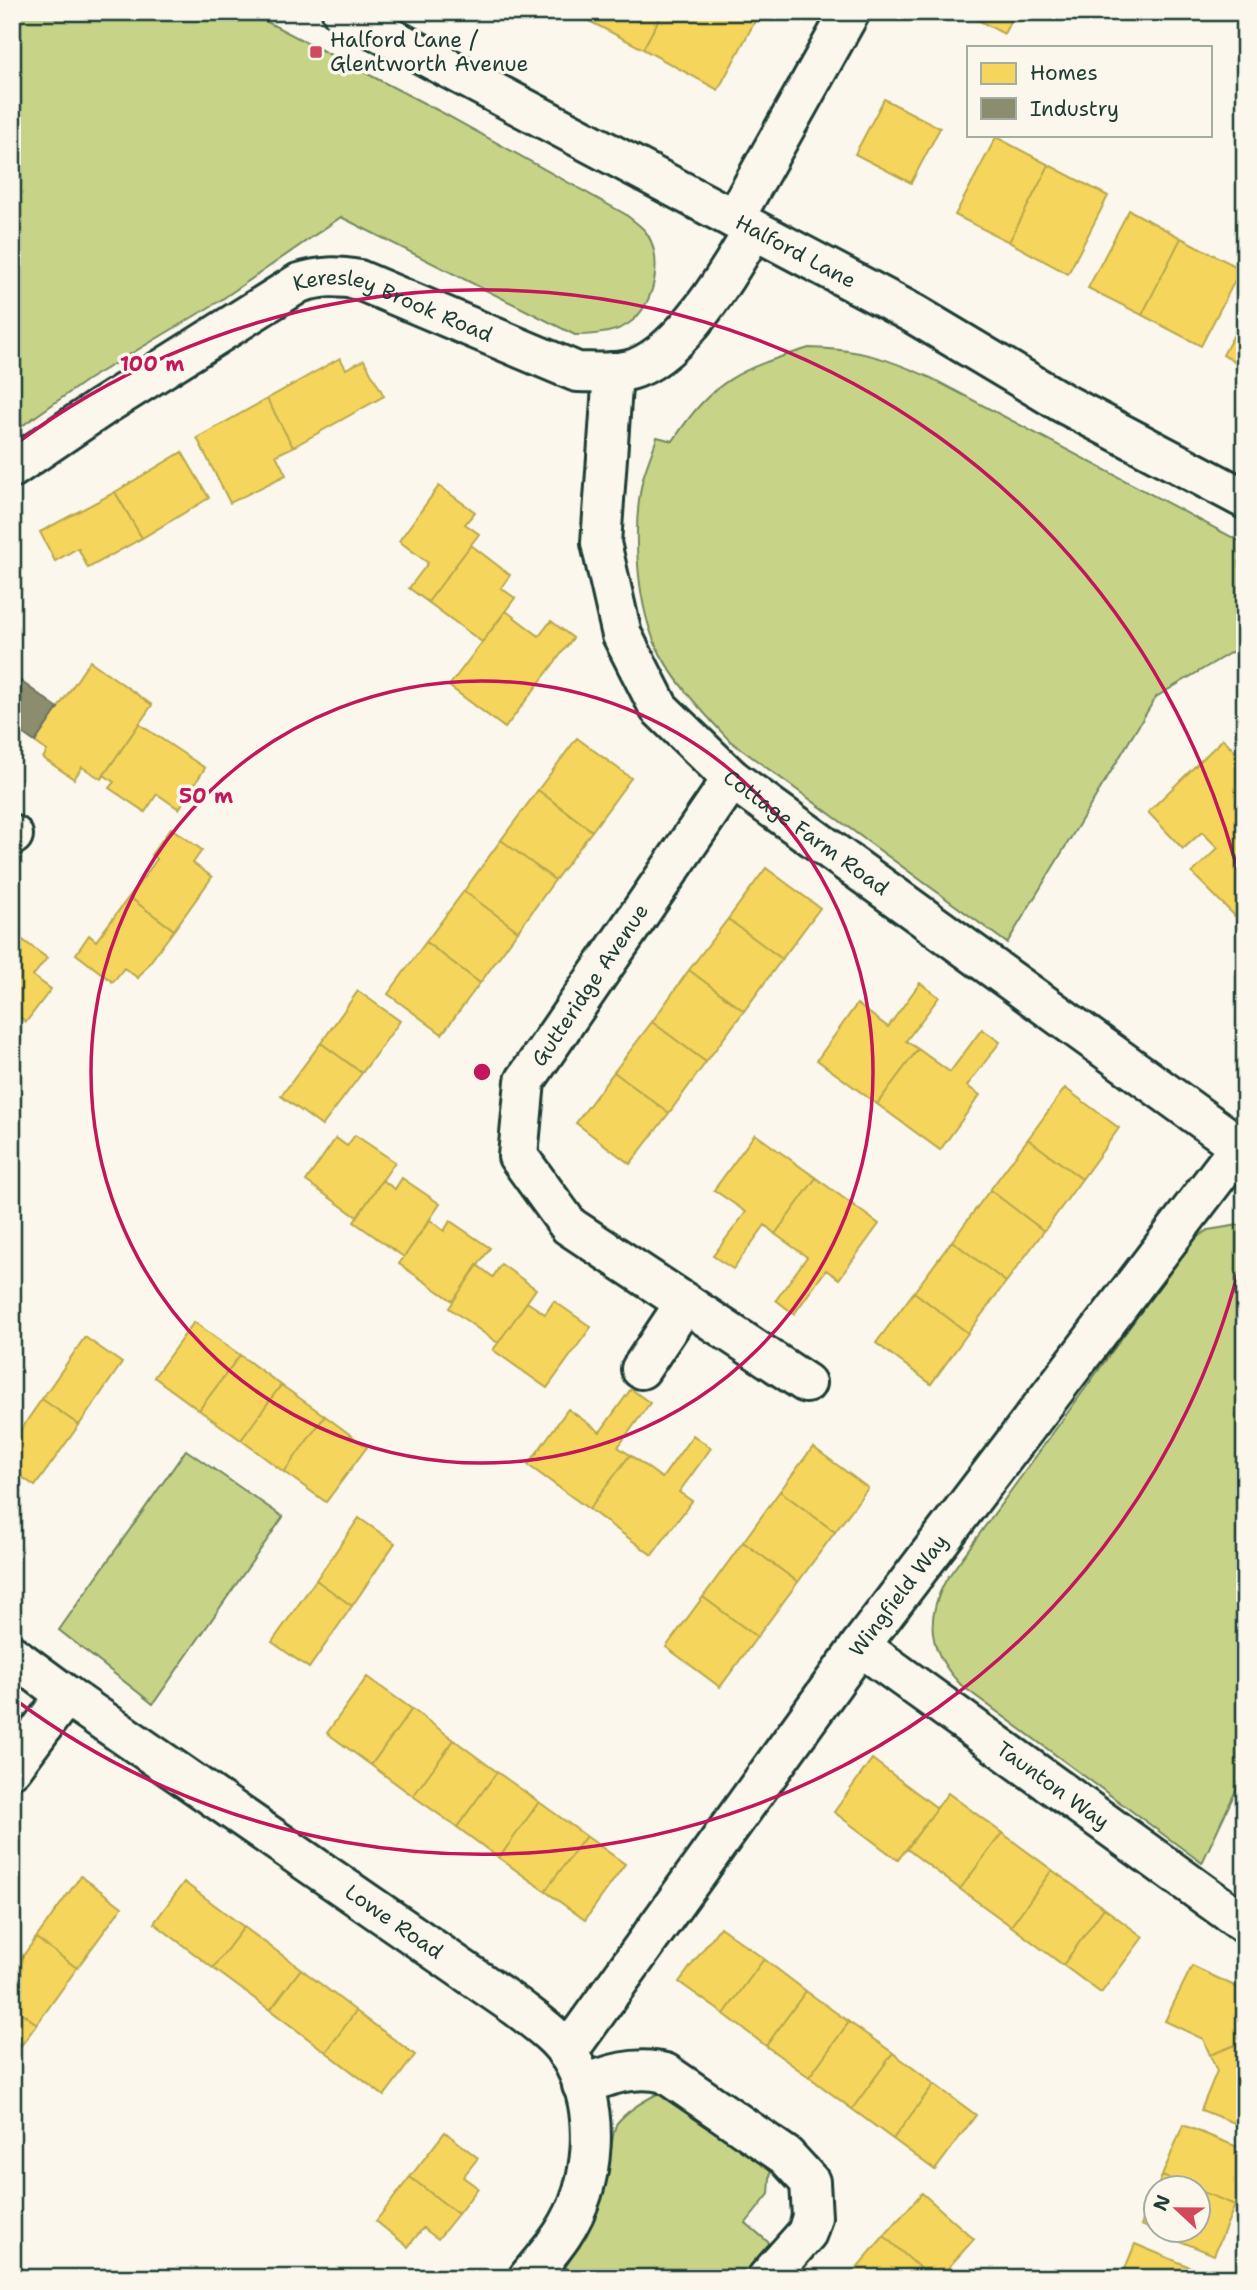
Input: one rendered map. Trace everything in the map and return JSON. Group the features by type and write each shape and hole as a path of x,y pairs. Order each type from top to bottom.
{"street":[{"name":"Halford Lane","path":"342,12 914,314 1063,403 1245,499"},
{"name":"Keresley Brook Road","path":"12,468 102,407 288,291 318,277 338,276 359,280 577,372 634,369 660,355 684,332 733,265 743,225 850,12"},
{"name":"Cottage Farm Road","path":"613,372 601,543 622,635 659,708 732,779 1242,1148"},
{"name":"Gutteridge Avenue","path":"732,779 525,1081 518,1156 569,1226 806,1383"},
{"name":"Wingfield Way","path":"575,2069 860,1646 1242,1148"},
{"path":"641,1369 685,1303"},
{"name":"Taunton Way","path":"860,1646 1245,1924"},
{"name":"Lowe Road","path":"12,1655 517,2007 545,2030 575,2069"},
{"path":"12,1768 66,1695"},
{"path":"528,2278 563,2234 587,2175 591,2148 590,2122 575,2069 615,2073 651,2069 665,2073 786,2156 800,2170 810,2182 813,2217 807,2233 767,2278"}],"green space":[{"path":"12,12 248,12 441,112 625,214 643,229 651,241 656,267 651,294 637,316 623,327 603,333 575,335 341,217 218,302 87,380 12,433"},
{"path":"809,348 843,350 872,356 931,378 1245,544 1245,644 1156,697 1007,943 730,741 688,695 669,669 649,625 640,583 637,539 643,478 657,437 673,441 702,403 730,379 747,370"},
{"path":"1245,1224 1245,1771 1202,1863 961,1685 950,1673 936,1648 933,1622 939,1595 946,1580 1193,1240 1208,1230"},
{"path":"186,1450 283,1517 153,1704 59,1630"},
{"path":"657,2094 670,2095 771,2163 769,2194 746,2223 775,2248 748,2278 558,2278 572,2258 600,2203 606,2185 617,2123 631,2110"}],"building: Homes":[{"path":"593,12 663,12 643,49 589,21"},
{"path":"663,12 760,12 718,90 643,49"},
{"path":"963,12 1015,12 1004,34"},
{"path":"884,99 940,128 911,183 855,154"},
{"path":"996,137 1049,165 1009,242 955,215"},
{"path":"1049,165 1108,196 1068,274 1009,242"},
{"path":"1129,210 1181,238 1142,315 1088,288"},
{"path":"1181,238 1241,269 1201,346 1142,315"},
{"path":"1245,314 1245,367 1223,355"},
{"path":"340,358 346,369 364,360 384,396 293,447 267,399"},
{"path":"267,399 293,447 276,455 286,475 230,503 197,438"},
{"path":"182,452 209,498 142,538 115,492"},
{"path":"439,486 475,512 465,524 479,534 428,602 409,588 428,563 399,541"},
{"path":"115,492 142,538 88,568 78,548 55,561 40,532"},
{"path":"471,545 510,575 501,588 515,598 482,642 428,602"},
{"path":"506,611 539,636 551,621 573,638 505,728 449,686"},
{"path":"90,661 152,705 101,779 82,767 74,779 43,758 47,751 35,742"},
{"path":"139,724 205,768 179,809 157,794 145,812 109,788 114,782 104,775"},
{"path":"577,738 631,778 592,831 538,790"},
{"path":"1223,739 1245,762 1245,912 1238,919 1192,873 1218,848 1202,832 1183,849 1148,812"},
{"path":"538,790 592,831 555,880 501,840"},
{"path":"171,828 202,850 193,863 212,877 174,930 129,897 157,859 151,855"},
{"path":"501,840 555,880 518,931 464,891"},
{"path":"766,868 820,908 782,959 728,919"},
{"path":"464,891 518,931 480,983 426,942"},
{"path":"129,897 174,930 138,978 124,968 113,982 76,954 89,935 96,941"},
{"path":"728,919 782,959 744,1011 689,970"},
{"path":"12,932 47,958 33,976 51,989 26,1022 12,1011"},
{"path":"426,942 480,983 442,1034 388,994"},
{"path":"689,970 744,1011 706,1062 652,1022"},
{"path":"920,983 939,997 906,1041 918,1049 877,1104 817,1060 857,1004 888,1027"},
{"path":"358,991 400,1021 362,1073 321,1043"},
{"path":"652,1022 706,1062 669,1113 614,1072"},
{"path":"982,1029 1000,1042 967,1086 980,1095 940,1150 877,1104 918,1049 950,1072"},
{"path":"321,1043 362,1073 322,1126 281,1096"},
{"path":"614,1072 669,1113 630,1164 576,1123"},
{"path":"1065,1088 1119,1128 1082,1179 1028,1139"},
{"path":"755,1134 816,1178 775,1234 765,1225 733,1269 713,1256 746,1212 714,1190"},
{"path":"355,1135 395,1162 357,1217 306,1181 336,1138 347,1146"},
{"path":"1028,1139 1082,1179 1044,1231 990,1190"},
{"path":"402,1178 440,1204 404,1257 354,1222 382,1180 395,1189"},
{"path":"816,1178 879,1224 839,1279 826,1270 794,1314 776,1300 807,1257 775,1234"},
{"path":"990,1190 1044,1231 1006,1282 952,1241"},
{"path":"430,1220 444,1231 450,1221 490,1248 453,1301 399,1264"},
{"path":"952,1241 1006,1282 968,1333 914,1292"},
{"path":"501,1264 536,1289 498,1343 449,1308 477,1265 493,1277"},
{"path":"914,1292 968,1333 931,1384 876,1343"},
{"path":"554,1301 591,1327 547,1388 493,1350 527,1302 545,1314"},
{"path":"194,1322 240,1355 199,1410 154,1377"},
{"path":"85,1337 122,1363 79,1425 42,1399"},
{"path":"240,1355 281,1385 241,1440 199,1410"},
{"path":"281,1385 325,1416 284,1472 241,1440"},
{"path":"631,1389 650,1403 618,1447 630,1455 589,1509 528,1465 568,1409 600,1432"},
{"path":"42,1399 79,1425 35,1486 12,1470 12,1442"},
{"path":"325,1416 367,1447 326,1502 284,1472"},
{"path":"693,1435 711,1448 679,1492 692,1501 652,1555 589,1509 630,1455 662,1478"},
{"path":"813,1447 868,1488 835,1532 780,1491"},
{"path":"780,1491 835,1532 798,1582 743,1542"},
{"path":"359,1518 395,1543 352,1606 316,1580"},
{"path":"743,1542 798,1582 757,1637 703,1597"},
{"path":"316,1580 352,1606 309,1668 272,1642"},
{"path":"703,1597 757,1637 720,1687 666,1647"},
{"path":"367,1677 412,1709 371,1765 327,1733"},
{"path":"412,1709 454,1740 413,1796 371,1765"},
{"path":"454,1740 497,1772 457,1827 413,1796"},
{"path":"872,1759 937,1808 898,1860 834,1812"},
{"path":"497,1772 539,1802 499,1858 457,1827"},
{"path":"948,1793 1002,1833 960,1889 907,1849"},
{"path":"539,1802 586,1836 545,1891 499,1858"},
{"path":"1002,1833 1052,1870 1011,1926 960,1889"},
{"path":"586,1836 625,1864 585,1920 545,1891"},
{"path":"1052,1870 1104,1908 1063,1965 1011,1926"},
{"path":"81,1876 122,1907 77,1968 36,1938"},
{"path":"184,1882 244,1927 213,1968 154,1923"},
{"path":"1104,1908 1143,1937 1101,1993 1063,1965"},
{"path":"244,1927 301,1969 270,2010 213,1968"},
{"path":"720,1927 764,1959 724,2014 679,1982"},
{"path":"36,1938 77,1968 37,2024 12,2006 12,1971"},
{"path":"764,1959 806,1991 766,2046 724,2014"},
{"path":"1192,1966 1245,1991 1245,2041 1210,2055 1203,2039 1165,2021"},
{"path":"301,1969 356,2011 326,2052 270,2010"},
{"path":"806,1991 849,2022 809,2077 766,2046"},
{"path":"12,2006 37,2024 12,2058"},
{"path":"356,2011 415,2055 384,2096 326,2052"},
{"path":"849,2022 893,2053 852,2109 809,2077"},
{"path":"1245,2041 1245,2127 1201,2110 1217,2071 1210,2055"},
{"path":"893,2053 934,2084 893,2139 852,2109"},
{"path":"934,2084 976,2115 935,2170 893,2139"},
{"path":"1183,2125 1245,2150 1245,2180 1235,2205 1212,2196 1212,2174 1163,2174"},
{"path":"445,2132 478,2158 463,2177 478,2188 458,2214 410,2177"},
{"path":"410,2177 458,2214 438,2239 423,2228 408,2247 376,2221"},
{"path":"922,2193 974,2239 939,2278 931,2278 884,2236"},
{"path":"1212,2196 1235,2205 1214,2255 1187,2244 1212,2244"},
{"path":"884,2236 931,2278 848,2278"},
{"path":"1135,2244 1207,2274 1205,2278 1121,2278"}],"building: Industry":[{"path":"19,680 58,708 35,742 12,726 12,689"}],"place":[{"name":"Halford Lane / Glentworth Avenue","path":"316,52"}]}
